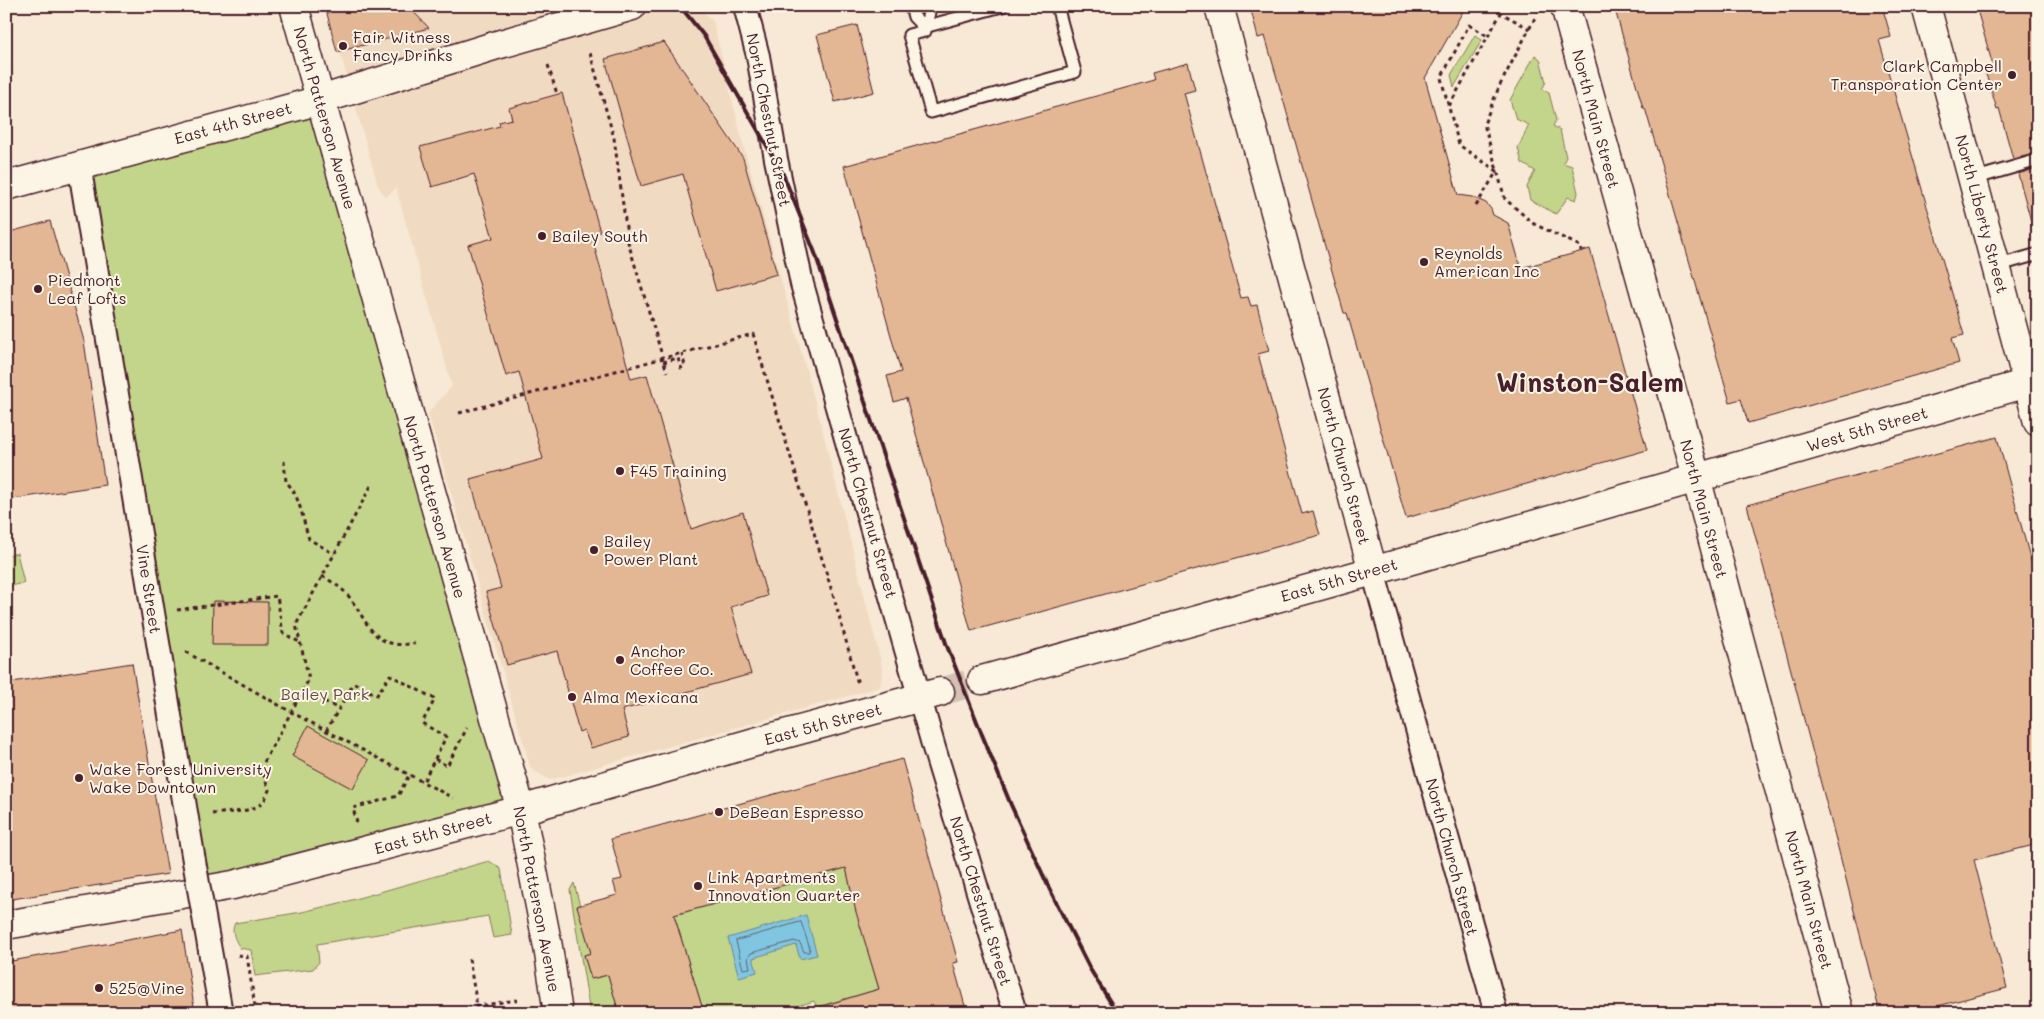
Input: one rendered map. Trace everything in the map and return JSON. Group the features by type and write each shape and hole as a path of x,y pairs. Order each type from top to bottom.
{"main road":[{"name":"North Patterson Avenue","path":"294,6 521,810 548,947 558,1013"},
{"name":"East 4th Street","path":"6,186 79,164 320,100 497,45 632,6"},
{"name":"North Church Street","path":"1219,6 1373,571"},
{"name":"North Main Street","path":"1566,6 1696,477 1839,1013"},
{"name":"North Liberty Street","path":"1926,6 1996,266 2033,381 2038,422"},
{"name":"West 5th Street","path":"1696,477 2033,381"},
{"name":"East 5th Street","path":"982,680 1373,571 1696,477"},
{"name":"East 5th Street","path":"6,925 234,885 521,810 745,745 931,694"}],"street":[{"name":"North Chestnut Street","path":"745,6 758,56 776,159 802,284 931,694 934,748 1015,1013"},
{"name":"Vine Street","path":"79,164 220,1013"},
{"name":"North Church Street","path":"1373,571 1496,1013"}],"lane":[{"path":"911,6 914,17 924,28"},
{"path":"927,6 929,12 924,28 925,31 909,35 931,112 1074,72 1057,6"},
{"path":"924,28 1002,6"},
{"path":"1973,178 2038,160"},
{"path":"1996,266 2038,254"}],"path":[{"path":"1449,107 1501,13 1530,30"},
{"path":"1535,18 1500,87 1484,124 1505,199 1534,224 1580,246 1581,251"},
{"path":"1488,36 1469,25 1441,78 1459,145 1497,171"},
{"path":"590,53 614,138 628,242 667,372"},
{"path":"548,65 557,94"},
{"path":"1476,206 1497,171"},
{"path":"459,413 753,334 834,598 858,684"},
{"path":"663,362 678,358 680,368 686,366 682,353"},
{"path":"284,461 286,482 291,486 309,539 334,554"},
{"path":"217,813 250,809 261,804 269,790 263,773 263,764 309,680 296,625 371,486"},
{"path":"322,576 344,590 368,628 377,636 395,644 415,643"},
{"path":"174,610 277,596 282,633 301,642"},
{"path":"182,648 291,712 455,799"},
{"path":"326,730 354,683 377,695 390,674 435,700 422,723 446,737 423,782"},
{"path":"303,690 339,709"},
{"path":"434,759 447,766 467,728"},
{"path":"359,828 353,808 398,796 409,775"},
{"path":"232,955 247,956 256,1013"},
{"path":"469,959 477,1006"},
{"path":"459,1009 516,1000 520,1012"}],"shaded area":[{"path":"327,6 697,6 713,21 743,144 815,401 883,670 880,687 550,780 531,769 428,413 452,386 396,188 386,197 378,186"}],"green space":[{"path":"1475,35 1482,40 1454,87 1451,75"},
{"path":"1535,55 1540,59 1546,82 1542,89 1549,93 1556,120 1553,126 1560,130 1566,157 1563,163 1572,166 1578,193 1576,200 1568,197 1556,214 1530,200 1527,187 1535,171 1522,163 1518,148 1529,125 1516,119 1510,100"},
{"name":"Bailey Park","path":"320,100 521,810 200,891 79,164"},
{"path":"17,553 24,583 6,587 6,556"},
{"path":"489,861 501,869 512,935 493,938 488,916 317,944 319,962 313,969 255,976 251,950 240,948 234,936 235,923 302,912 348,901"},
{"path":"846,868 879,989 817,1007 814,1001 774,1013 704,1013 674,915"},
{"path":"574,883 580,906 578,907 591,953 584,955 591,979 608,975 619,1013 590,1013 570,890"}],"water":[{"path":"806,915 817,955 800,959 796,945 753,958 757,972 739,977 728,938"}],"building":[{"path":"325,6 408,6 429,28 337,52"},
{"name":"Reynolds American Inc","path":"1250,6 1466,6 1425,78 1458,195 1472,197 1486,203 1493,215 1508,223 1521,268 1590,249 1647,450 1406,518 1347,313 1344,313 1265,36 1258,38"},
{"path":"1614,6 1882,6 1891,37 1879,40 1964,335 1952,338 1959,363 1748,423 1741,399 1730,402"},
{"path":"1976,6 2038,6 2038,153 2013,159 1999,108 1997,109 1984,68 1993,66"},
{"path":"857,25 874,92 835,102 817,35"},
{"path":"664,42 743,158 777,274 716,291 683,174 641,186 605,59"},
{"path":"1188,63 1195,90 1184,93 1241,298 1248,297 1251,306 1257,305 1269,351 1258,354 1302,514 1313,511 1320,535 971,631 906,398 894,402 887,376 901,372 844,166 1154,80 1152,73"},
{"path":"562,93 600,232 591,234 631,379 647,375 691,529 743,512 767,596 731,607 751,674 622,710 629,737 591,748 584,730 579,732 557,651 507,665 486,592 501,588 470,479 543,459 519,372 506,376 468,245 493,238 474,174 432,187 420,147 500,126 499,122 512,119 509,108"},
{"path":"2038,168 2038,220 2031,221 2018,174"},
{"path":"50,221 84,341 105,485 6,500 6,233"},
{"path":"1997,437 2038,587 2038,844 1974,860 2007,988 1911,1013 1880,1013 1747,505"},
{"path":"213,601 268,602 268,645 212,645"},
{"name":"Wake Forest University Wake Downtown","path":"132,663 168,874 6,900 6,683"},
{"path":"308,726 369,760 353,789 292,756"},
{"name":"Link Apartments Innovation Quarter","path":"902,759 958,962 953,963 967,1013 820,1013 819,1007 879,989 856,912 846,868 674,915 704,1013 619,1013 608,975 591,979 584,955 591,953 577,906 617,895 613,881 622,879 611,839"},
{"name":"525@Vine","path":"182,930 195,1013 6,1013 6,962"}],"tunnel":[{"path":"940,692 982,680"}],"railway":[{"path":"680,6 704,36 783,174 815,253 947,646 983,737 1011,805 1049,888 1090,969 1117,1013"}],"place":[{"name":"Fair Witness Fancy Drinks","path":"343,46"},
{"name":"Clark Campbell Transporation Center","path":"2012,75"},
{"name":"Bailey South","path":"542,236"},
{"name":"Reynolds American Inc","path":"1424,262"},
{"name":"Piedmont Leaf Lofts","path":"38,289"},
{"name":"F45 Training","path":"620,471"},
{"name":"Bailey Power Plant","path":"594,550"},
{"name":"Anchor Coffee Co.","path":"620,660"},
{"name":"Alma Mexicana","path":"572,697"},
{"name":"Wake Forest University Wake Downtown","path":"79,778"},
{"name":"DeBean Espresso","path":"719,812"},
{"name":"Link Apartments Innovation Quarter","path":"698,886"},
{"name":"525@Vine","path":"99,988"}],"district":[{"name":"Winston-Salem","path":"1590,383"}]}
